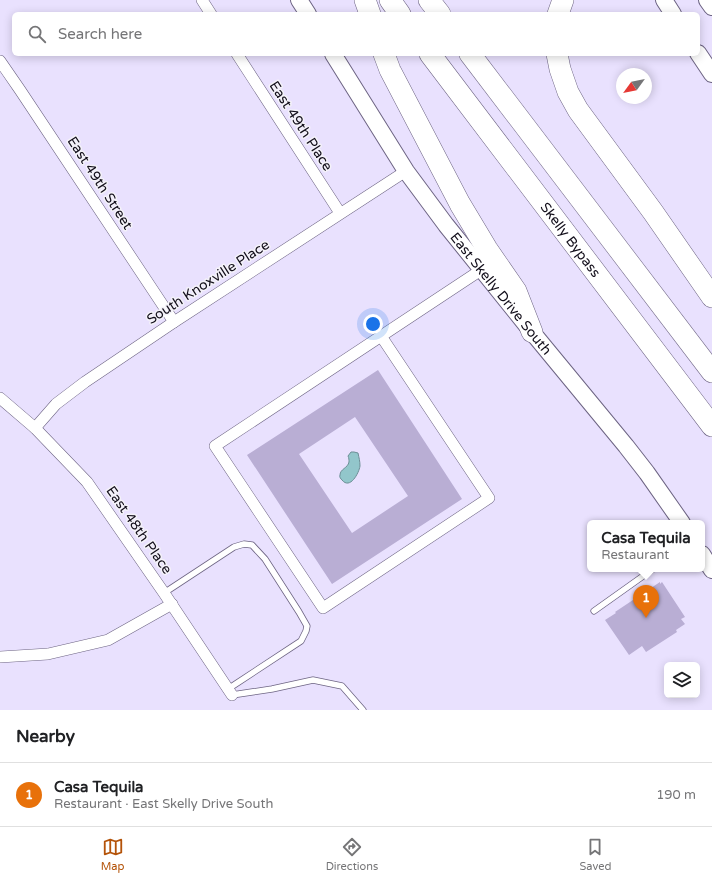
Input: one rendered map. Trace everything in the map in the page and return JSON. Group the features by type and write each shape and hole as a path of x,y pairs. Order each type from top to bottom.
{"highway":[{"path":"365,0 369,12"},
{"path":"390,0 399,12"},
{"path":"429,0 438,12"},
{"path":"559,12 562,0"},
{"path":"385,56 390,70 460,204 516,291 532,332"},
{"name":"Skelly Bypass","path":"432,56 712,426"},
{"path":"472,56 712,372"},
{"path":"557,56 568,92 578,110 653,212 712,297"}],"main road":[{"path":"299,0 307,12"},
{"path":"664,0 672,12"},
{"path":"707,0 712,7"},
{"name":"East Skelly Drive South","path":"334,56 406,171 446,225 481,270 626,446 680,520"},
{"path":"700,56 712,74"},
{"path":"705,559 712,570"}],"street":[{"path":"202,0 210,12"},
{"name":"East 49th Place","path":"238,56 340,214"},
{"name":"East 49th Street","path":"0,61 174,322"},
{"name":"South Knoxville Place","path":"35,428 56,404 85,382 174,322 406,171"},
{"path":"381,336 488,498 322,608 215,446 381,336 481,270"},
{"name":"East 48th Place","path":"0,398 35,428 87,482 172,604 230,692"},
{"path":"0,657 48,654 108,640 172,604"}],"lane":[{"path":"164,593 234,547 244,544 252,545 265,559 299,612 306,626 306,632 301,641 230,692"},
{"path":"594,611 649,572"},
{"path":"230,692 272,689 313,680 342,686 362,710"}],"shaded area":[{"path":"351,452 358,453 360,466 354,479 351,482 345,483 340,478 340,473 347,466 349,460 348,456"}],"building":[{"path":"378,370 462,499 332,584 247,455","holes":["355,417 408,496 352,533 299,454"]},
{"path":"660,582 660,584 662,582 685,617 681,619 685,624 676,630 677,632 646,652 642,646 629,655 605,620"}],"place":[{"name":"Casa Tequila","path":"646,618"}]}
